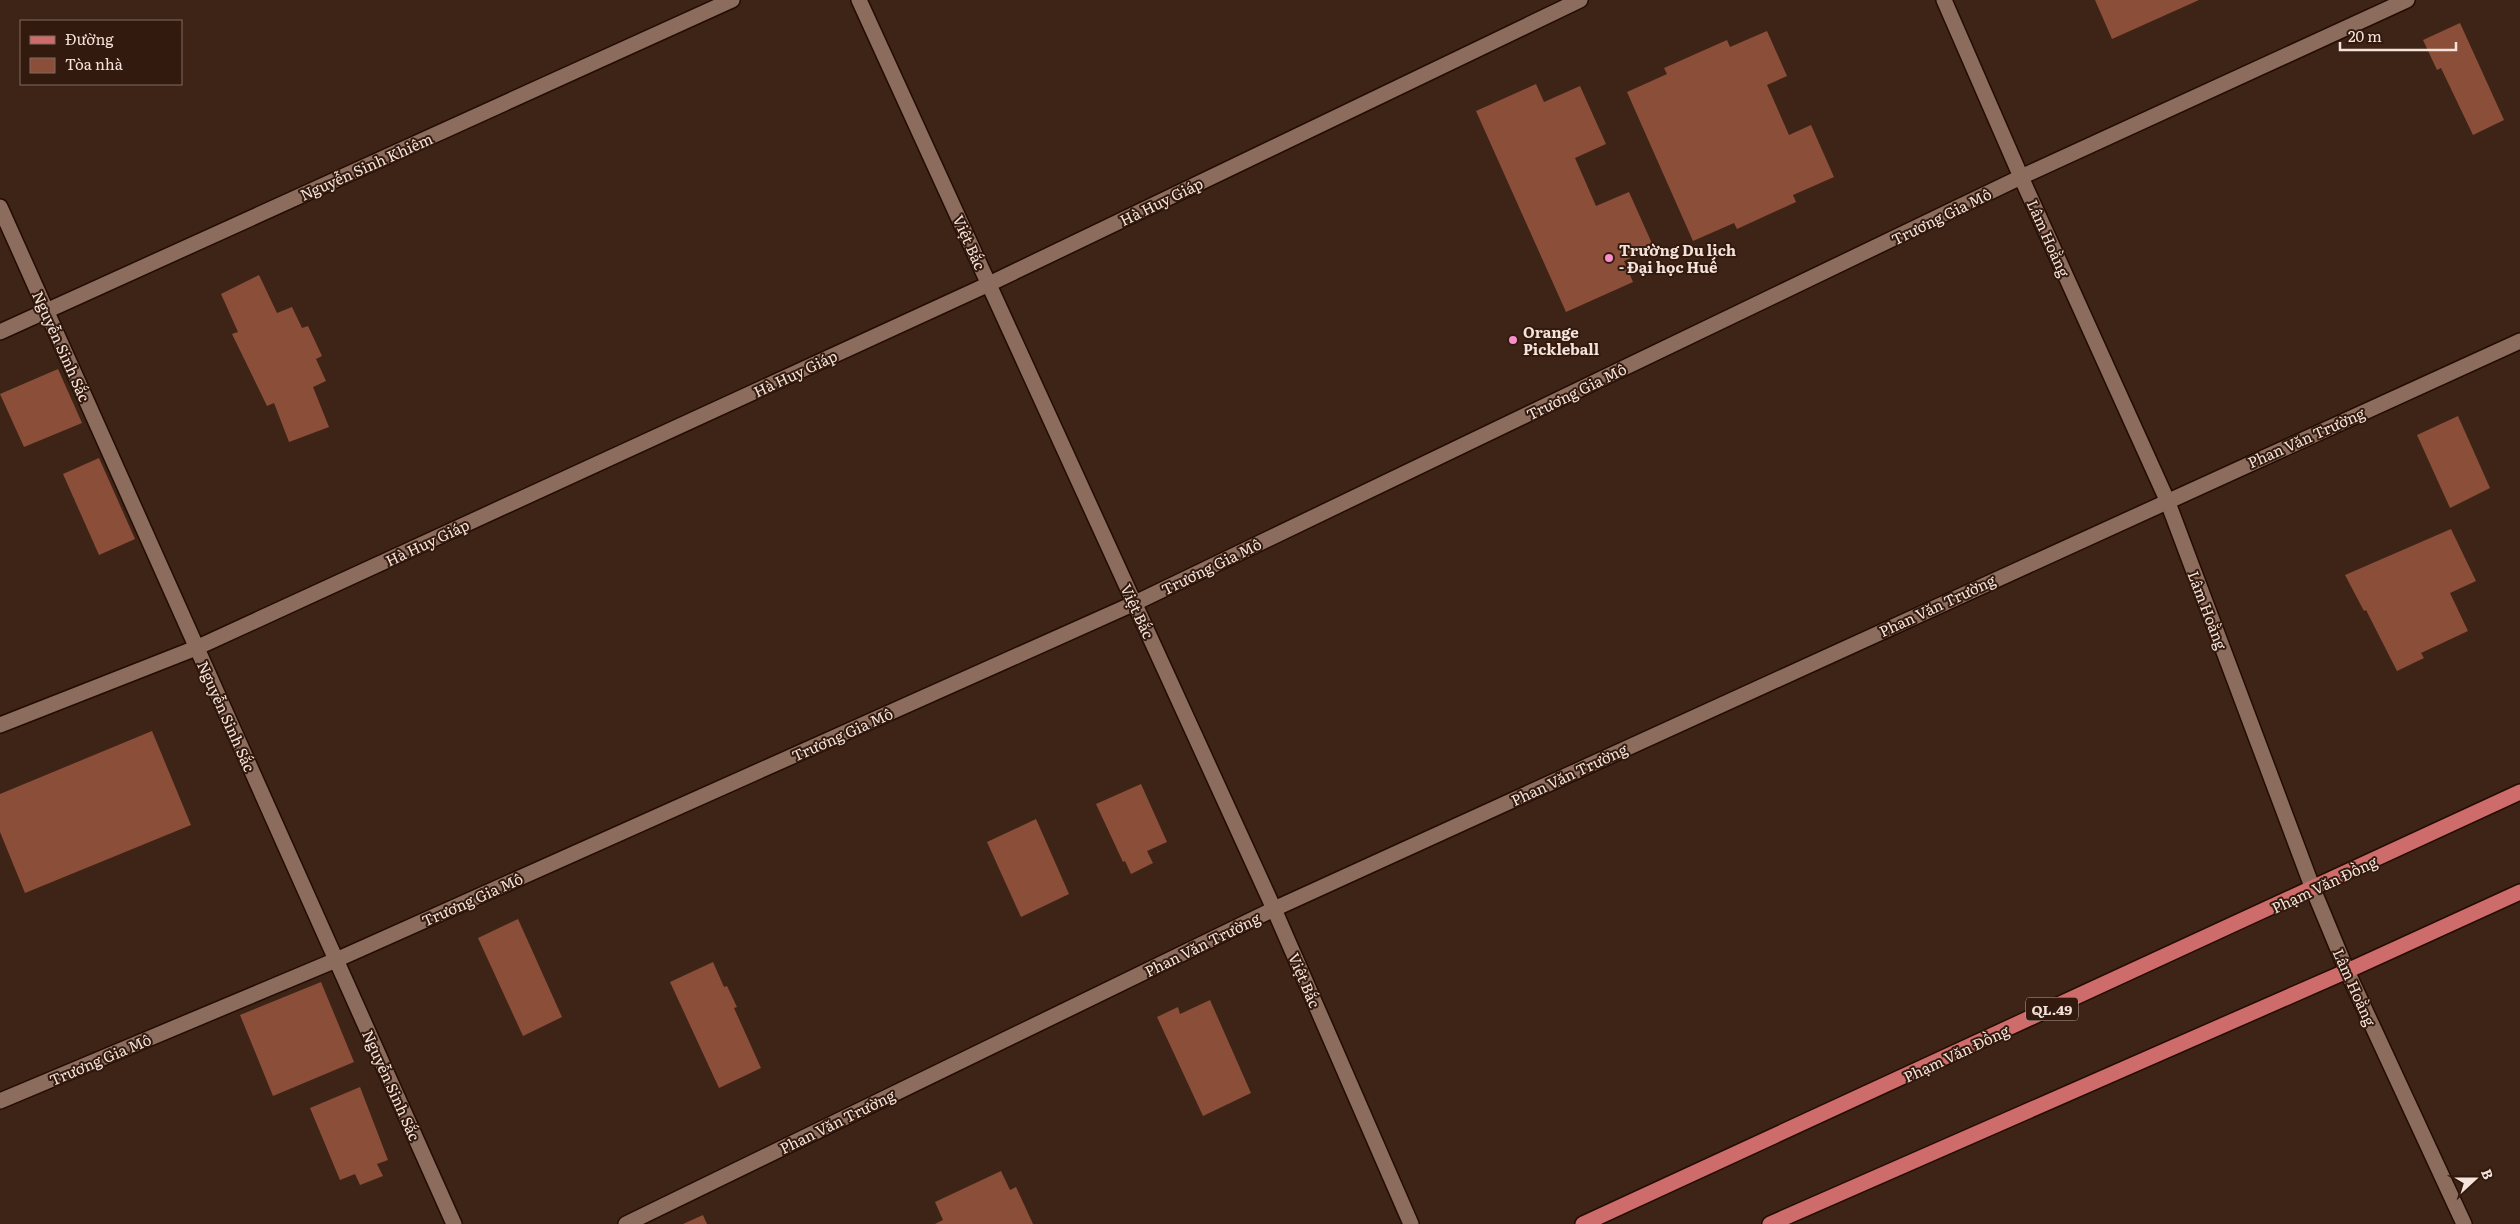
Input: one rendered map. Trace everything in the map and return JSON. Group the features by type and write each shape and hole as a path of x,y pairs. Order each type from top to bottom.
{"main road":[{"name":"Phạm Văn Đồng","path":"1583,1224 2520,792"},
{"path":"1770,1224 2347,971 2520,892"}],"street":[{"name":"Nguyễn Sinh Khiêm","path":"0,332 732,0"},
{"name":"Việt Bắc","path":"860,0 1274,909 1411,1224"},
{"name":"Hà Huy Giáp","path":"0,725 196,648 989,284 1580,0"},
{"name":"Lâm Hoằng","path":"1944,0 2166,500 2313,889 2347,971 2464,1224"},
{"name":"Trương Gia Mô","path":"0,1101 336,960 1135,603 2021,177 2407,0"},
{"name":"Nguyễn Sinh Sắc","path":"0,207 454,1224"},
{"name":"Phan Văn Trường","path":"626,1224 1274,909 2166,500 2520,341"}],"building":[{"path":"2095,0 2199,0 2112,39"},
{"path":"2460,23 2504,120 2473,135 2441,68 2437,70 2423,40"},
{"path":"1767,31 1787,76 1767,85 1789,135 1811,125 1834,177 1793,195 1796,202 1737,229 1734,223 1693,241 1627,92 1667,74 1664,68 1727,40 1730,47"},
{"path":"1536,84 1544,102 1580,86 1606,144 1575,158 1596,206 1629,192 1654,248 1624,261 1633,282 1566,312 1476,111"},
{"path":"259,275 277,313 292,307 302,328 308,326 322,356 316,359 326,381 313,387 329,427 289,442 274,403 267,406 232,334 238,332 221,294"},
{"path":"58,369 82,423 24,447 0,394"},
{"path":"2458,416 2490,488 2450,508 2417,435"},
{"path":"99,458 135,539 99,555 63,474"},
{"path":"2451,529 2476,581 2450,593 2468,631 2421,653 2424,658 2397,671 2366,610 2364,611 2345,575"},
{"path":"152,731 191,825 25,893 0,832 0,794"},
{"path":"1141,784 1167,842 1147,851 1153,863 1131,874 1125,861 1123,862 1096,804"},
{"path":"1036,819 1069,894 1021,917 987,842"},
{"path":"518,919 562,1017 523,1036 478,938"},
{"path":"713,962 724,987 727,986 737,1007 734,1008 761,1068 719,1088 670,982"},
{"path":"321,982 354,1062 273,1096 240,1015"},
{"path":"1210,1000 1251,1093 1203,1116 1157,1017 1178,1007 1180,1014"},
{"path":"360,1087 388,1160 377,1164 383,1176 360,1185 355,1174 340,1180 310,1108"},
{"path":"1001,1171 1010,1190 1016,1187 1033,1224 935,1224 943,1220 935,1202"},
{"path":"703,1215 707,1224 683,1224"}],"place":[{"name":"Trường Du lịch - Đại học Huế","path":"1609,258"},
{"name":"Orange Pickleball","path":"1513,340"}]}
